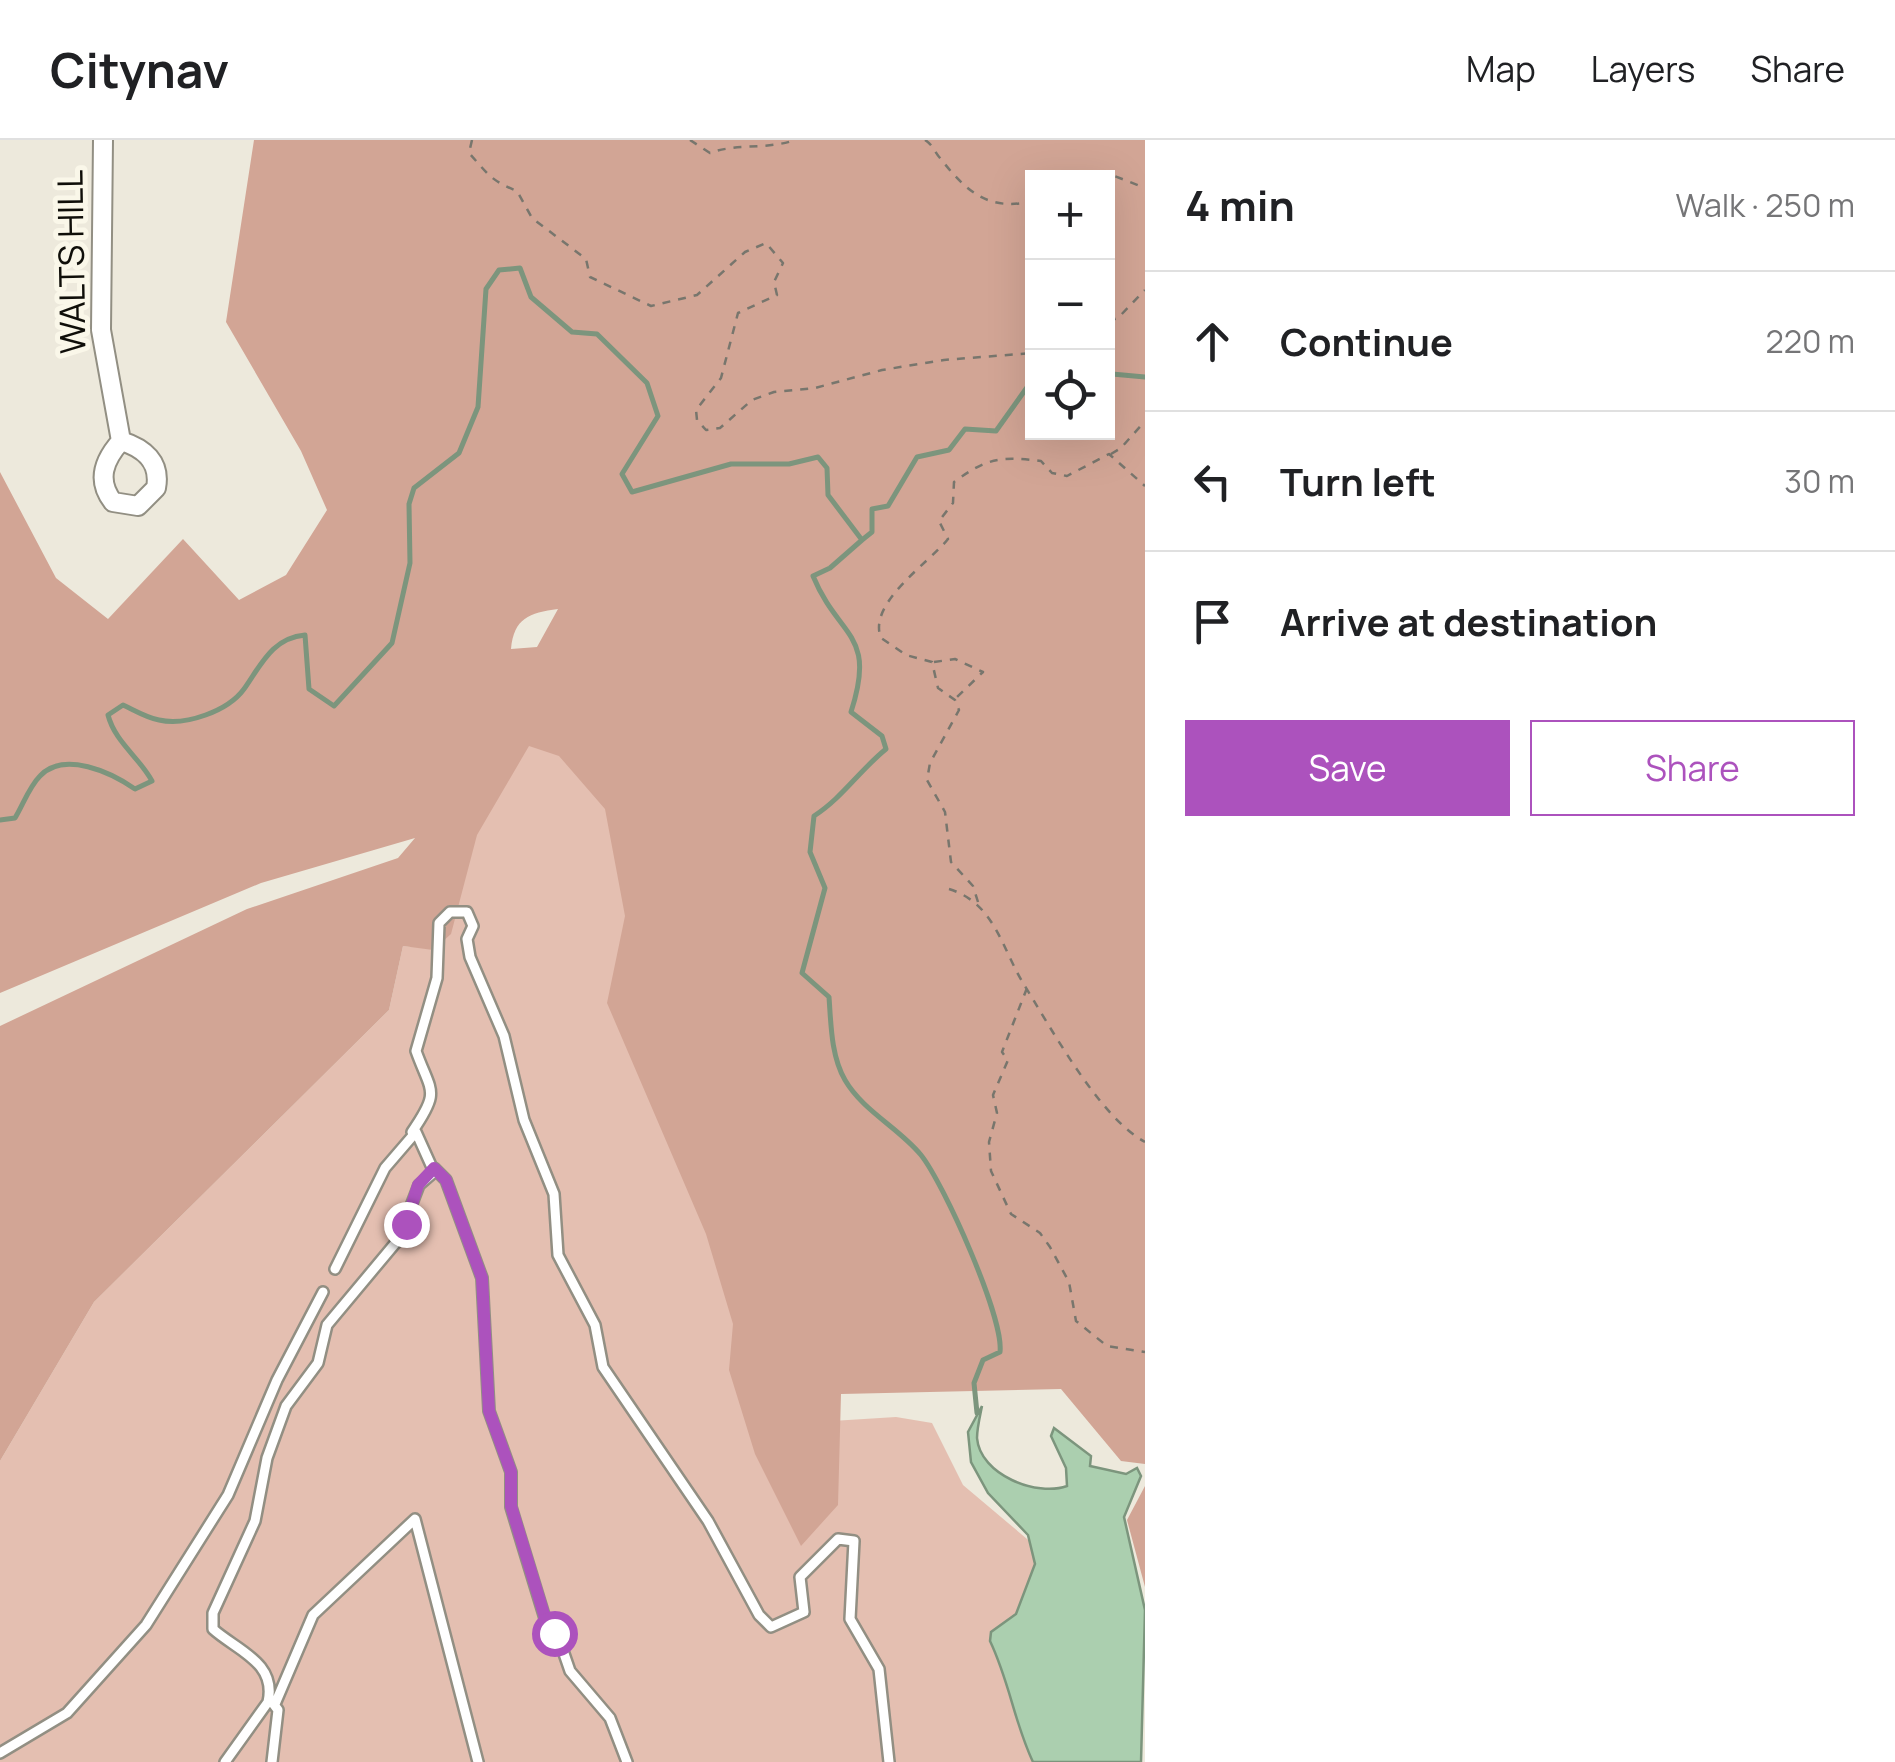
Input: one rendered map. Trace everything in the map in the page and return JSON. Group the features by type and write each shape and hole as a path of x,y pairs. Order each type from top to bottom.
{"street":[{"name":"WALTS HILL","path":"102,140 101,330 121,440"}],"lane":[{"path":"335,1268 379,1178 433,1096 432,1083 416,1051 437,978 438,923 450,912 468,912 473,926 467,939 470,957 504,1036 524,1120 554,1194 558,1255 595,1325 602,1368 612,1386 646,1424 708,1520 759,1615 771,1626 804,1612 800,1578 814,1559 838,1539 854,1540 850,1619 879,1669 888,1762"},
{"path":"412,1132 422,1139 434,1168 446,1180 482,1278 489,1411 511,1472 511,1506 547,1624 560,1642 570,1671 610,1718 627,1762"},
{"path":"272,1762 268,1680 259,1664 213,1629 213,1613 251,1535 267,1458 286,1406 318,1362 327,1325 398,1240 418,1185 434,1168"},
{"path":"0,1753 67,1713 146,1625 228,1494 277,1380 323,1292"},
{"path":"225,1762 272,1702 312,1615 415,1519 478,1762"}],"path":[{"path":"472,140 469,153 484,174 501,188 518,191 532,218 586,259 590,278 644,306 697,296 745,252 766,244 775,249 783,263 774,282 778,294 738,313 721,378 696,410 697,420 706,430 720,428 752,400 774,392 815,388 944,360 1025,354"},
{"path":"690,140 710,153 722,148 758,149 795,140"},
{"path":"925,140 961,184 983,201 1002,206 1025,202"},
{"path":"1115,176 1145,188"},
{"path":"1115,319 1145,290"},
{"path":"955,700 984,672 955,660 932,662 900,652 880,638 878,630 905,578 948,539 939,520 953,502 954,482 994,457 1040,461 1052,473 1067,476 1122,448 1145,420"},
{"path":"1109,454 1145,486"},
{"path":"932,662 938,688 955,700 959,716 930,764 927,780 944,812 951,862 973,886 978,902 1027,988 1114,1120 1145,1142"},
{"path":"949,888 978,902"},
{"path":"1027,988 1005,1039 1002,1052 1008,1060 993,1095 997,1113 989,1142 992,1171 1011,1214 1040,1234 1050,1247 1069,1282 1076,1321 1107,1346 1145,1352"}],"shaded area":[{"path":"254,140 1145,140 1145,1464 1121,1461 1061,1389 841,1394 838,1505 801,1546 755,1454 729,1370 733,1324 706,1234 607,1003 625,916 605,809 559,756 529,746 477,835 451,934 433,950 403,946 389,1010 94,1302 0,1461 0,1026 247,909 398,858 415,838 261,883 0,993 0,472 56,578 108,619 183,539 239,600 286,575 327,510 301,451 226,322","holes":["558,609 537,647 511,649 516,630 525,619"]},
{"path":"577,740 630,819 784,1424 896,1417 932,1423 963,1485 1052,1560 1068,1762 0,1762 0,1461 94,1302 389,1010 403,946 412,947 452,743"},
{"path":"982,1406 977,1438 980,1451 988,1463 1012,1480 1041,1488 1067,1486 1066,1468 1051,1436 1054,1428 1091,1456 1090,1466 1126,1474 1137,1468 1141,1476 1124,1517 1145,1610 1141,1762 1033,1762 990,1641 991,1632 1016,1614 1035,1564 1028,1535 988,1493 971,1462 968,1432"},
{"path":"1145,1486 1145,1587 1127,1520"}],"waterway":[{"path":"0,820 15,818 36,780 50,768 75,764 88,767 135,789 152,781 116,733 108,715 123,705 159,720 181,721 206,715 237,697 268,654 294,637 305,635 309,689 334,706 392,643 410,563 409,504 414,488 459,453 478,407 486,289 499,270 520,268 531,297 572,332 597,334 647,383 658,416 622,474 632,492 731,464 789,464 818,457 827,468 828,495 862,540 830,568 813,576 857,650 860,666 851,712 882,736 886,749 814,816 810,852 825,888 802,973 829,997 834,1050 845,1080 861,1101 921,1155 944,1193 983,1282 999,1335 1000,1352 983,1360 974,1383 977,1413"},
{"path":"1115,374 1145,377"},
{"path":"862,540 872,532 872,509 888,506 917,457 949,450 965,429 996,431 1025,390"}],"route":[{"path":"406,1224 418,1185 434,1168 446,1180 482,1278 492,1427 511,1472 511,1506 547,1624 554,1633"}]}
